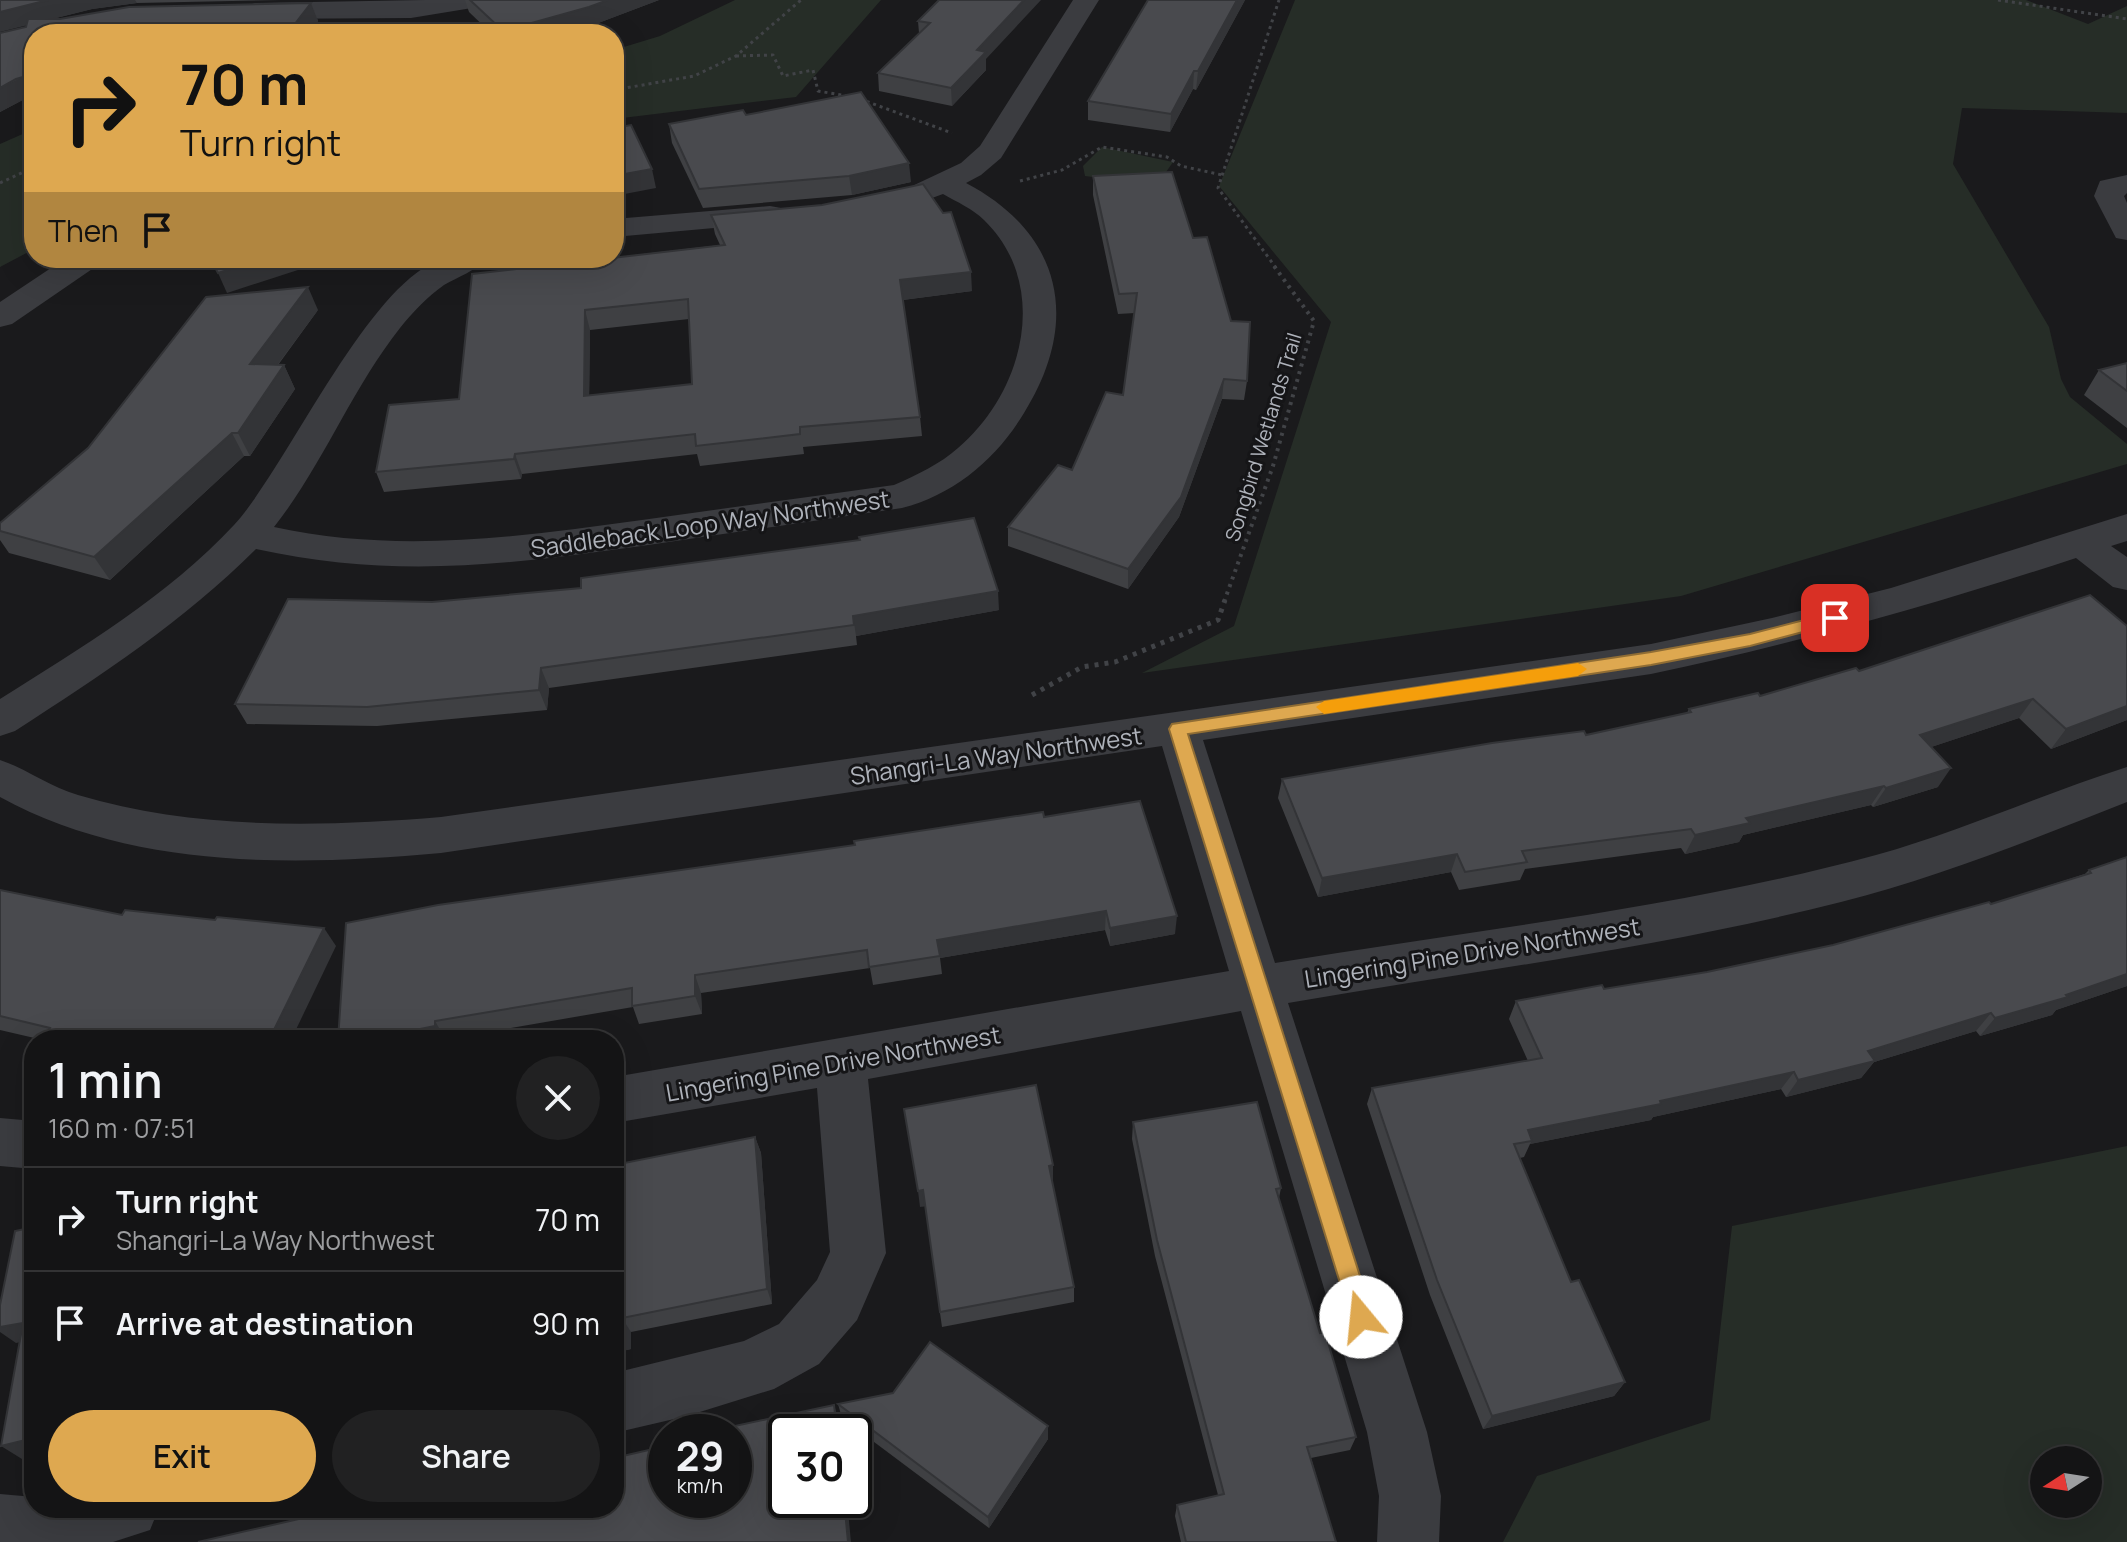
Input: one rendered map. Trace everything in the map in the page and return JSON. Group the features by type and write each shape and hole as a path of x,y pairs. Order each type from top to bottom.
{"street":[{"path":"228,10 411,10 472,0"},
{"path":"893,200 945,183 971,169 991,152 1086,0"},
{"path":"403,24 411,10"},
{"name":"Saddleback Loop Way Northwest","path":"248,534 298,545 371,554 484,553 902,496 924,486 954,469 979,449 1030,376 1043,334 1040,296 1015,237 995,213 945,183"},
{"path":"2127,184 2111,187 2109,196 2127,231"},
{"path":"624,227 803,212"},
{"path":"0,317 72,268"},
{"path":"0,720 106,651 190,587 248,534 279,495 374,338 397,308 446,268"},
{"name":"Shangri-La Way Northwest","path":"0,777 69,810 173,835 265,843 360,843 441,835 1651,659 1750,640 1835,618 2127,527"},
{"path":"2081,543 2127,577"},
{"path":"1178,729 1397,1432 1410,1496 1408,1542"},
{"name":"Lingering Pine Drive Northwest","path":"624,1098 841,1063 1259,987 1667,920 1843,882 1982,839 2127,784"},
{"path":"624,1401 753,1368 799,1344 837,1300 858,1253 841,1063"},
{"path":"0,1142 24,1144"},
{"path":"0,1525 35,1528 82,1518"}],"path":[{"path":"624,88 694,76 736,56 801,0"},
{"path":"1018,182 1062,170 1102,147 1167,157 1181,166 1222,175 1279,0"},
{"path":"1998,0 2127,19"},
{"path":"736,56 773,55 783,76 813,70 818,91 870,101 958,135"},
{"path":"0,183 24,172"},
{"name":"Songbird Wetlands Trail","path":"1032,695 1074,670 1101,661 1115,662 1218,620 1273,466 1314,321 1218,188 1222,175"}],"shaded area":[{"path":"735,0 881,0 796,97 624,118 624,47 660,36"},
{"path":"1295,0 2026,0 2088,24 2127,6 2127,113 1962,108 1953,164 2049,327 2061,379 2070,397 2127,444 2127,464 1681,596 1142,673 1234,626 1331,322 1219,186"},
{"path":"24,133 24,254 0,267 0,144"},
{"path":"1102,147 1173,162 1164,175 1116,180 1085,176 1083,166"},
{"path":"2127,1146 2127,1542 1503,1542 1537,1476 1710,1420 1732,1226"}],"building":[{"path":"0,0 48,0 0,12"},
{"path":"470,0 608,0 528,24 496,24"},
{"path":"939,0 1024,0 977,50 986,52 951,88 878,73 930,23 918,21"},
{"path":"1148,0 1237,0 1171,114 1088,101"},
{"path":"311,3 295,24 27,24 28,19 60,19 129,7"},
{"path":"24,27 24,77 0,88 0,33"},
{"path":"861,92 909,163 849,176 699,189 669,124 743,110 746,115"},
{"path":"631,125 652,169 624,174 624,126"},
{"path":"1172,172 1193,238 1207,237 1231,321 1250,322 1247,381 1224,379 1181,497 1128,569 1008,527 1058,465 1072,470 1106,392 1123,395 1137,293 1119,294 1093,176"},
{"path":"923,184 943,213 951,212 971,272 900,280 920,417 800,427 800,434 696,446 695,434 515,454 514,459 376,472 389,405 459,399 472,274 524,268 624,268 624,257 725,245 711,215 822,205","holes":["688,299 692,384 584,396 585,310"]},
{"path":"215,268 234,268 218,273"},
{"path":"308,287 250,364 284,365 238,433 232,433 94,557 0,531 0,523 88,448 206,297"},
{"path":"2127,363 2127,391 2099,370"},
{"path":"974,518 998,591 853,616 854,625 541,668 539,690 367,707 235,704 288,599 432,602 581,588 581,578 860,540 859,537"},
{"path":"2090,595 2127,626 2127,706 2066,729 2033,699 1920,735 1951,768 1886,788 1746,818 1750,823 1695,835 1691,829 1522,851 1527,862 1465,872 1457,854 1322,878 1282,779 1492,743 1584,731 1586,735 1691,712 1689,709 1758,693 1760,696 1856,668 1859,671"},
{"path":"1140,801 1177,916 1110,928 1106,911 937,940 940,956 869,967 867,950 695,975 695,996 632,1006 632,988 435,1021 435,1026 415,1030 339,1030 346,923 438,905 855,845 854,841 1043,812 1044,817"},
{"path":"2127,857 2127,974 2066,995 2068,997 1995,1018 1991,1013 1868,1051 1875,1061 1798,1080 1794,1072 1660,1101 1661,1104 1528,1130 1532,1141 1514,1144 1571,1282 1579,1280 1625,1382 1492,1416 1437,1280 1372,1088 1542,1058 1516,1001 1602,985 1604,989 1707,972 1833,945 1989,902 1991,904 2091,873 2089,870"},
{"path":"0,890 122,915 125,910 324,928 274,1030 49,1030 0,1016"},
{"path":"1036,1085 1074,1287 940,1312 923,1190 918,1191 904,1109"},
{"path":"1257,1102 1281,1188 1276,1189 1320,1333 1325,1332 1356,1437 1307,1447 1336,1542 1186,1542 1177,1505 1224,1494 1157,1240 1133,1122"},
{"path":"755,1137 767,1289 624,1318 624,1163"},
{"path":"24,1229 24,1440 1,1446 23,1323 0,1327 0,1305 15,1231"},
{"path":"930,1342 1048,1426 988,1517 872,1430 872,1414 851,1414 838,1404 893,1393"},
{"path":"834,1405 835,1414 791,1414"},
{"path":"768,1419 768,1518 846,1518 848,1542 198,1542 303,1518 624,1518 624,1456 648,1450 648,1518 752,1518 752,1422"}],"slow traffic":[{"path":"1324,707 1578,669"}],"route":[{"path":"1361,1317 1178,729 1651,659 1750,640 1835,618"}]}
